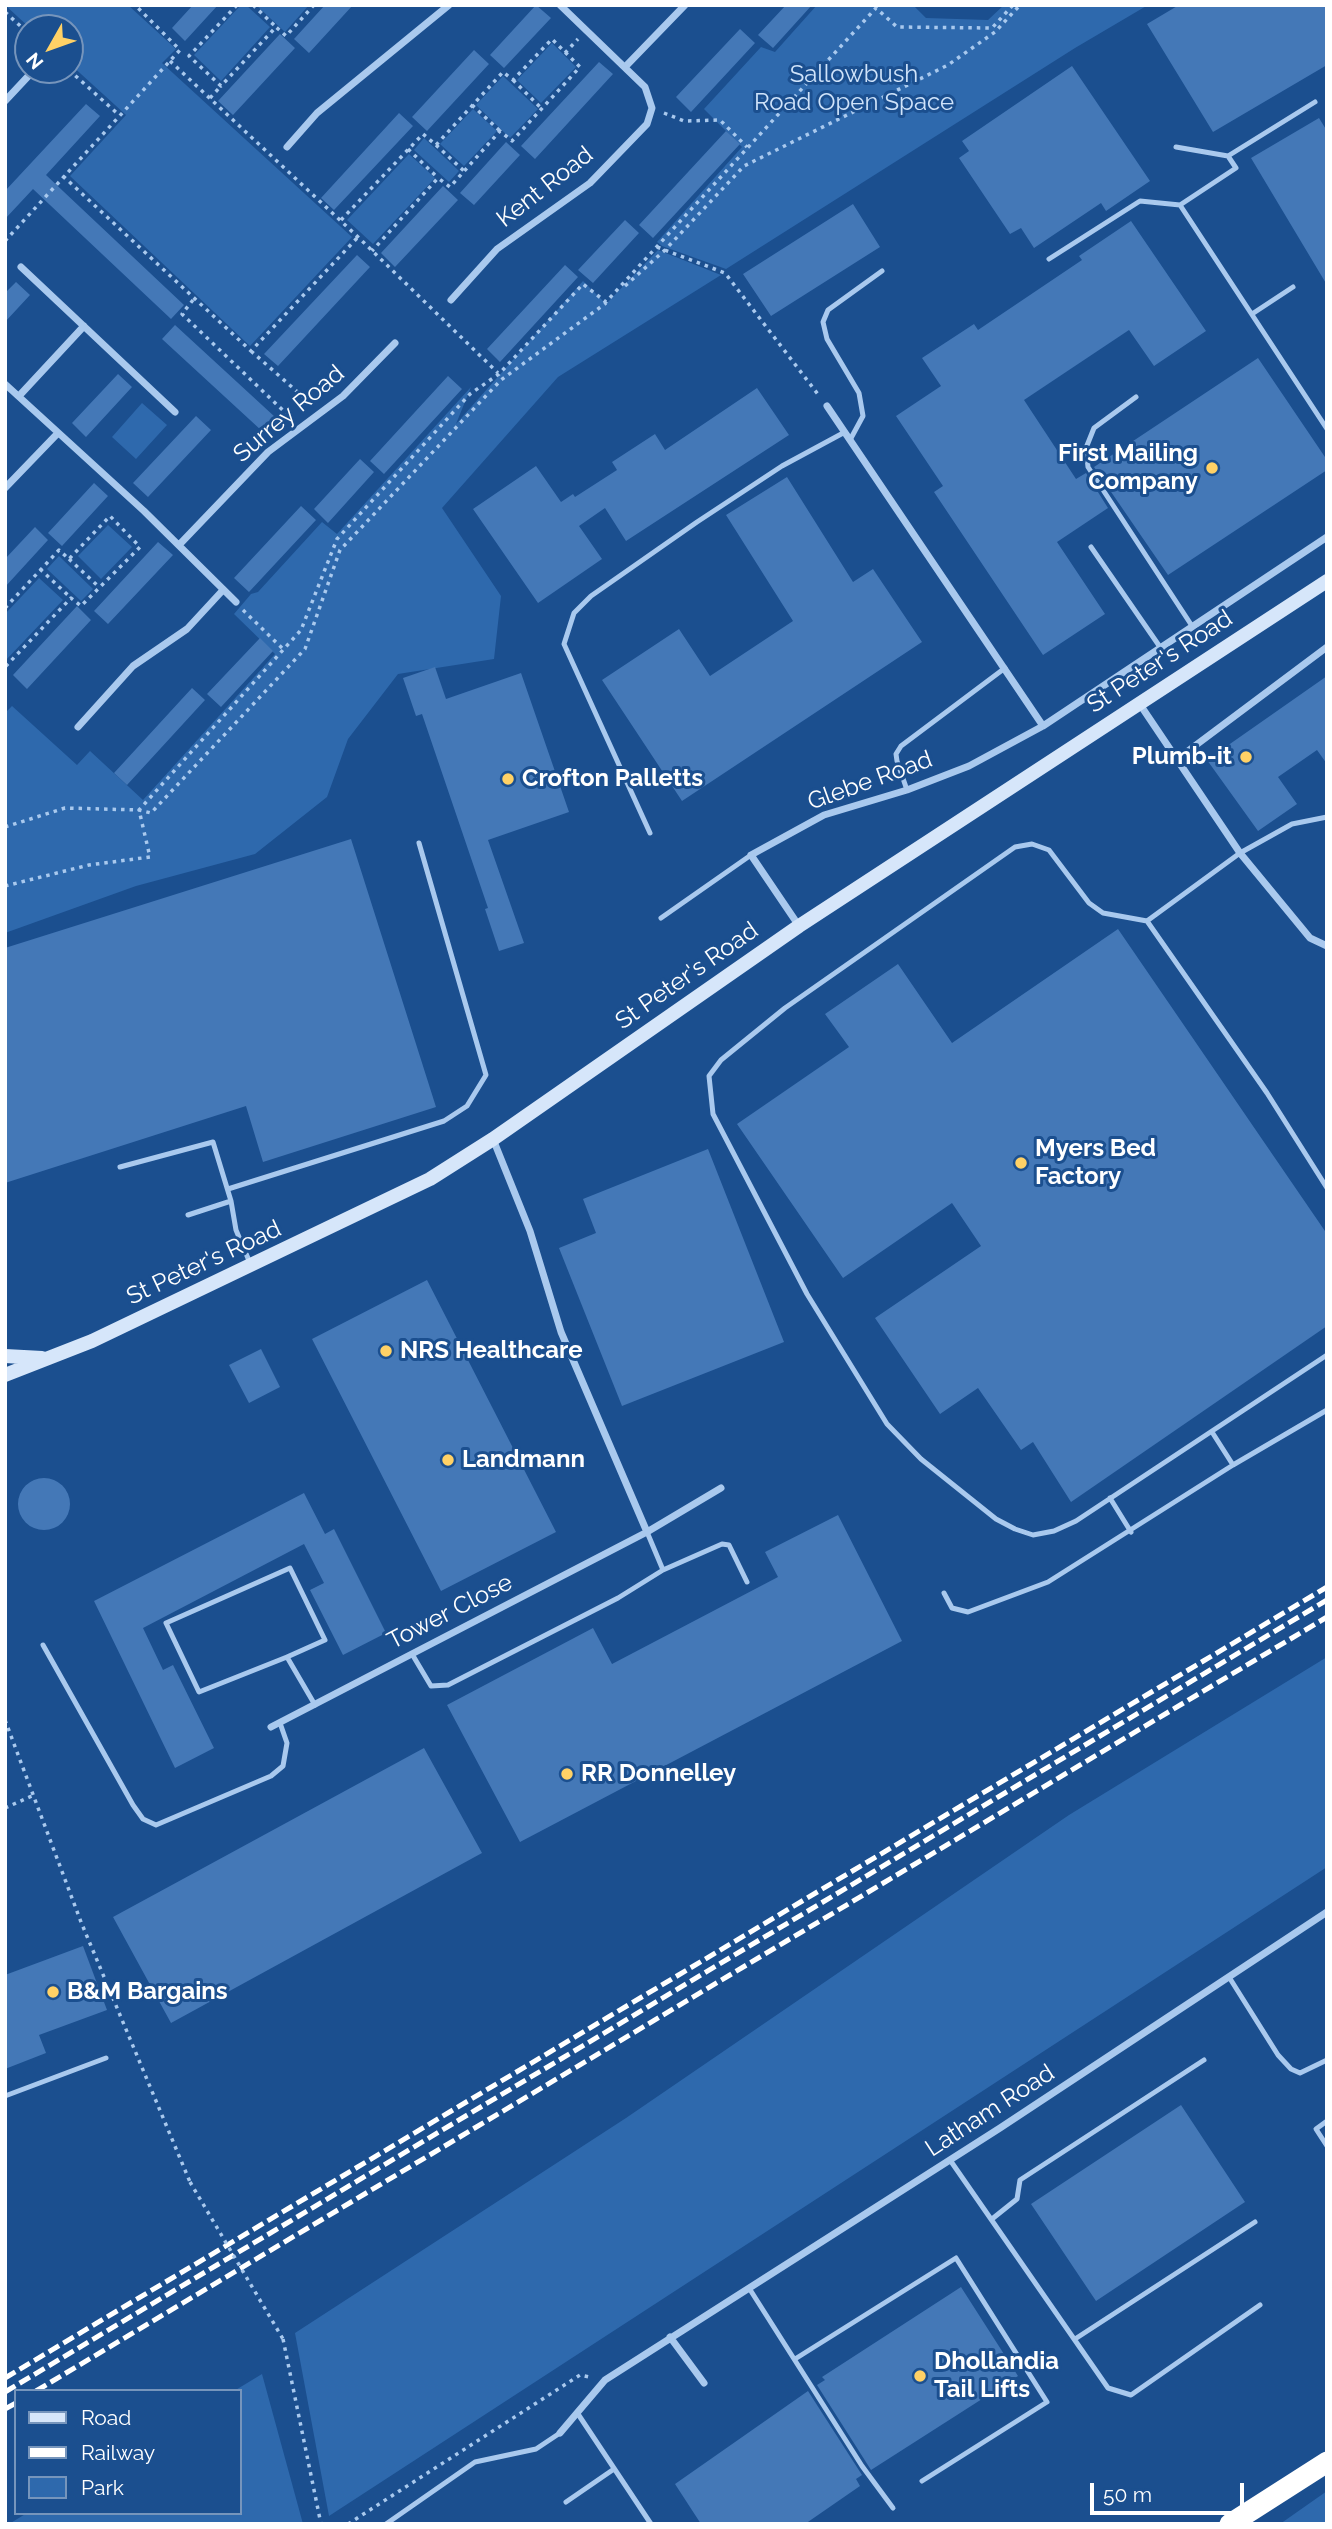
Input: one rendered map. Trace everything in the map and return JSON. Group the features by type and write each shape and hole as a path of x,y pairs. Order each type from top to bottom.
{"highway":[{"path":"1230,2524 1327,2462"}],"street":[{"path":"287,147 317,113 449,5"},
{"path":"560,5 645,87 652,108"},
{"path":"626,66 685,5"},
{"path":"5,101 21,84"},
{"name":"Kent Road","path":"451,300 497,249 590,183 647,124 652,108"},
{"path":"22,267 175,412"},
{"path":"19,396 84,326"},
{"name":"Surrey Road","path":"179,545 268,452 322,413 395,343"},
{"path":"5,384 179,545 236,603"},
{"path":"827,406 1042,726"},
{"path":"5,488 58,433"},
{"name":"Glebe Road","path":"751,855 824,815 907,790 969,766 1042,726 1327,537"},
{"name":"St Peter's Road","path":"5,1375 92,1341 430,1179 493,1139 799,926 1327,581"},
{"path":"78,727 133,666 187,629 223,590"},
{"path":"1176,760 1327,647"},
{"path":"1139,703 1240,853 1310,938 1327,946"},
{"path":"751,855 799,926"},
{"path":"493,1139 530,1231 561,1332 647,1532"},
{"path":"5,1356 46,1358"},
{"name":"Tower Close","path":"271,1727 647,1532 721,1488"},
{"name":"Latham Road","path":"560,2433 579,2414 605,2380 950,2160 1327,1912"},
{"path":"670,2337 704,2383"}],"lane":[{"path":"1176,147 1228,156 1315,102"},
{"path":"1049,259 1140,201 1180,205 1236,168 1228,156"},
{"path":"1180,205 1327,429"},
{"path":"850,440 863,416 859,393 827,339 823,322 828,310 882,271"},
{"path":"1252,314 1293,287"},
{"path":"1136,397 1110,414 1089,435 1086,448 1088,467 1192,626"},
{"path":"650,833 570,662 564,644 574,613 591,596 697,522 782,466 845,432"},
{"path":"1091,547 1160,647"},
{"path":"907,790 896,754 901,746 1004,668"},
{"path":"1147,921 1240,853 1292,824 1327,817"},
{"path":"228,1189 444,1121 467,1106 486,1075 419,843"},
{"path":"1327,1188 1252,1072 1147,921 1102,913 1089,903 1049,850 1032,844 1015,847 785,1008 721,1060 709,1076 713,1114 719,1126 807,1294 887,1424 921,1459 996,1519 1033,1535 1065,1526 1327,1355"},
{"path":"661,918 751,855"},
{"path":"120,1167 213,1142 231,1200 236,1230 252,1266"},
{"path":"188,1215 231,1200"},
{"path":"944,1593 952,1608 968,1612 992,1606 1048,1582 1131,1532 1233,1465 1327,1410"},
{"path":"1212,1432 1233,1465"},
{"path":"1110,1498 1131,1532"},
{"path":"647,1532 663,1570"},
{"path":"412,1654 431,1686 448,1685 618,1598 663,1570 722,1544 729,1545 747,1583"},
{"path":"290,1567 325,1640 287,1657 199,1692 166,1623 290,1567"},
{"path":"43,1645 133,1805 143,1819 156,1825 271,1776 283,1766 287,1743 280,1723"},
{"path":"287,1657 315,1705"},
{"path":"1229,1977 1278,2055 1291,2069 1300,2073 1327,2060"},
{"path":"5,2096 106,2058"},
{"path":"992,2219 1017,2199 1020,2180 1204,2060"},
{"path":"1327,2121 1316,2129 1327,2146"},
{"path":"950,2160 1108,2388 1131,2395 1260,2305"},
{"path":"1075,2339 1255,2222"},
{"path":"795,2359 956,2258 1047,2402 922,2481"},
{"path":"749,2288 893,2508"},
{"path":"579,2414 651,2524"},
{"path":"386,2524 475,2462 536,2449 560,2433"},
{"path":"566,2502 614,2469"}],"path":[{"path":"5,240 180,50 135,5"},
{"path":"221,86 189,56 236,5"},
{"path":"253,5 286,36 314,5"},
{"path":"606,302 874,7 897,27 992,28 1013,5"},
{"path":"5,827 65,808 139,810 151,813 305,649 341,550 501,380 606,302 665,250 744,166 948,65 995,32 1020,5"},
{"path":"210,98 275,27"},
{"path":"472,105 512,141 580,67 552,39 513,80"},
{"path":"170,61 341,220 499,374"},
{"path":"436,145 503,72 542,108"},
{"path":"84,84 119,115"},
{"path":"652,108 684,121 720,120 747,147"},
{"path":"408,149 450,187 500,131"},
{"path":"341,220 423,134 464,171"},
{"path":"62,176 193,300 322,413"},
{"path":"372,251 438,178"},
{"path":"251,351 358,237"},
{"path":"657,247 725,273 827,406"},
{"path":"139,810 301,630 337,539 470,394 499,374 583,284 606,302"},
{"path":"193,300 182,314 301,428"},
{"path":"40,569 81,606 140,547 110,516 69,559"},
{"path":"5,608 59,550 99,587"},
{"path":"5,667 71,598"},
{"path":"236,603 284,650"},
{"path":"5,886 89,865 149,858 139,810"},
{"path":"5,1720 81,1922 190,2182 283,2339 321,2524"},
{"path":"5,1808 34,1795"},
{"path":"348,2524 580,2375 605,2380"}],"green space":[{"path":"5,5 128,5 176,49 162,63 352,237 250,346 70,176 126,115 84,77 84,14 15,14"},
{"path":"241,5 246,5 270,27 221,81 194,55"},
{"path":"256,5 309,5 285,32"},
{"name":"Sallowbush Road Open Space","path":"817,5 913,5 926,18 988,20 1004,5 1148,5 1075,48 726,269 662,246 657,242 742,147 704,109 761,47 775,52"},
{"path":"552,43 576,67 541,103 517,80"},
{"path":"503,76 538,109 510,138 476,105"},
{"path":"473,109 497,131 464,166 440,144"},
{"path":"424,138 459,171 449,182 414,150"},
{"path":"409,154 435,178 373,244 347,220"},
{"path":"658,250 721,275 558,377 442,508 501,596 494,659 398,674 348,739 327,797 255,854 136,886 5,933 5,713 12,706 77,765 90,751 143,800 275,654 234,614 251,594 258,592 322,522 337,534 471,387 456,424 583,281 606,304"},
{"path":"142,403 167,425 136,459 112,437"},
{"path":"108,525 132,547 101,579 78,556"},
{"path":"59,556 93,589 81,601 47,569"},
{"path":"39,578 63,600 5,661 5,614"},
{"path":"1327,1657 1327,1867 329,2516 295,2333 626,2118 1069,1815"},
{"path":"262,2374 303,2524 9,2524 24,2515 242,2515 242,2389 237,2389"},
{"path":"1327,2491 1327,2524 1280,2524"}],"building":[{"path":"193,5 218,5 185,41 172,28"},
{"path":"325,5 353,5 309,53 294,39"},
{"path":"536,5 551,18 504,68 490,55"},
{"path":"786,5 812,5 773,48 758,35"},
{"path":"1179,5 1327,5 1327,65 1213,132 1147,24"},
{"path":"740,29 755,43 691,112 676,97"},
{"path":"280,34 295,48 233,115 218,101"},
{"path":"474,50 489,64 427,131 412,117"},
{"path":"599,62 613,74 535,159 521,146"},
{"path":"1072,66 1150,181 1106,211 1101,203 1034,248 1021,228 1010,234 959,158 969,151 962,141"},
{"path":"86,104 100,116 46,175 184,305 171,319 33,189 5,219 5,191"},
{"path":"399,113 413,126 334,210 321,198"},
{"path":"1319,118 1327,131 1327,285 1251,158"},
{"path":"726,131 740,144 653,238 639,225"},
{"path":"506,142 520,155 474,205 460,193"},
{"path":"443,186 458,200 395,267 381,253"},
{"path":"853,204 880,247 771,316 743,274"},
{"path":"625,220 639,233 593,283 578,270"},
{"path":"1131,221 1206,331 1154,366 1129,330 1024,400 1076,479 1086,473 1108,508 1057,542 1105,614 1043,655 934,492 943,486 896,416 941,386 922,358 974,324 978,330 1082,260 1079,256"},
{"path":"357,255 370,267 278,366 264,354"},
{"path":"565,265 578,277 500,362 487,349"},
{"path":"16,282 30,295 5,322 5,293"},
{"path":"175,325 275,417 262,431 162,339"},
{"name":"First Mailing Company","path":"1258,358 1327,460 1327,470 1168,575 1094,467"},
{"path":"118,374 132,387 86,437 72,423"},
{"path":"448,376 462,389 384,474 370,461"},
{"path":"757,388 789,435 626,541 605,508 579,526 602,559 538,603 473,509 536,466 561,502 573,494 575,497 617,470 612,462 655,434 665,450"},
{"path":"196,416 211,430 148,497 133,483"},
{"path":"360,459 374,472 328,523 314,509"},
{"path":"787,477 853,582 873,569 922,642 682,801 602,680 679,629 710,676 793,621 726,515"},
{"path":"94,483 108,496 62,546 48,533"},
{"path":"301,506 316,520 249,592 234,578"},
{"path":"35,527 48,540 5,587 5,559"},
{"path":"158,542 173,555 108,624 94,611"},
{"path":"77,606 91,620 27,689 13,675"},
{"path":"260,638 273,651 221,707 207,694"},
{"path":"435,667 446,699 521,673 569,812 488,840 524,943 499,951 485,909 488,908 422,714 416,716 403,678"},
{"path":"1327,676 1327,764 1317,750 1278,777 1297,804 1258,831 1207,760"},
{"path":"192,688 205,700 127,785 114,773"},
{"path":"351,839 436,1107 263,1162 246,1106 5,1183 5,948"},
{"name":"Myers Bed Factory","path":"1118,929 1327,1234 1327,1326 1071,1502 1033,1442 1021,1450 978,1388 940,1414 875,1318 981,1246 952,1203 843,1278 737,1124 849,1047 825,1014 898,964 952,1043"},
{"path":"708,1149 784,1342 622,1406 559,1248 596,1233 583,1199"},
{"path":"427,1280 556,1532 441,1591 312,1339"},
{"path":"261,1349 280,1387 249,1403 229,1365"},
{"path":"44,1478 63,1485 70,1504 63,1523 44,1530 25,1523 18,1504 25,1485"},
{"path":"304,1493 325,1534 334,1529 386,1633 343,1655 310,1590 324,1583 304,1544 143,1628 163,1670 173,1665 214,1748 175,1768 94,1601"},
{"name":"RR Donnelley","path":"838,1515 902,1641 520,1842 447,1705 593,1628 612,1664 778,1577 765,1552"},
{"path":"424,1748 482,1853 171,2023 113,1917"},
{"name":"B&M Bargains","path":"83,1946 107,2010 39,2035 46,2053 5,2069 5,1975"},
{"path":"1181,2105 1245,2202 1096,2301 1031,2204"},
{"name":"Dhollandia Tail Lifts","path":"961,2287 1018,2376 871,2470 817,2385 825,2380 822,2377"},
{"path":"808,2391 862,2475 856,2479 860,2486 805,2524 701,2524 675,2484"}],"railway":[{"path":"5,2378 1327,1587"},
{"path":"5,2392 1327,1600"},
{"path":"39,2389 1327,1617"},
{"path":"5,2409 14,2404"}],"place":[{"name":"First Mailing Company","path":"1212,468"},
{"name":"Plumb-it","path":"1246,757"},
{"name":"Crofton Palletts","path":"508,779"},
{"name":"Myers Bed Factory","path":"1021,1163"},
{"name":"NRS Healthcare","path":"386,1351"},
{"name":"Landmann","path":"448,1460"},
{"name":"RR Donnelley","path":"567,1774"},
{"name":"B&M Bargains","path":"53,1992"},
{"name":"Dhollandia Tail Lifts","path":"920,2376"}]}
